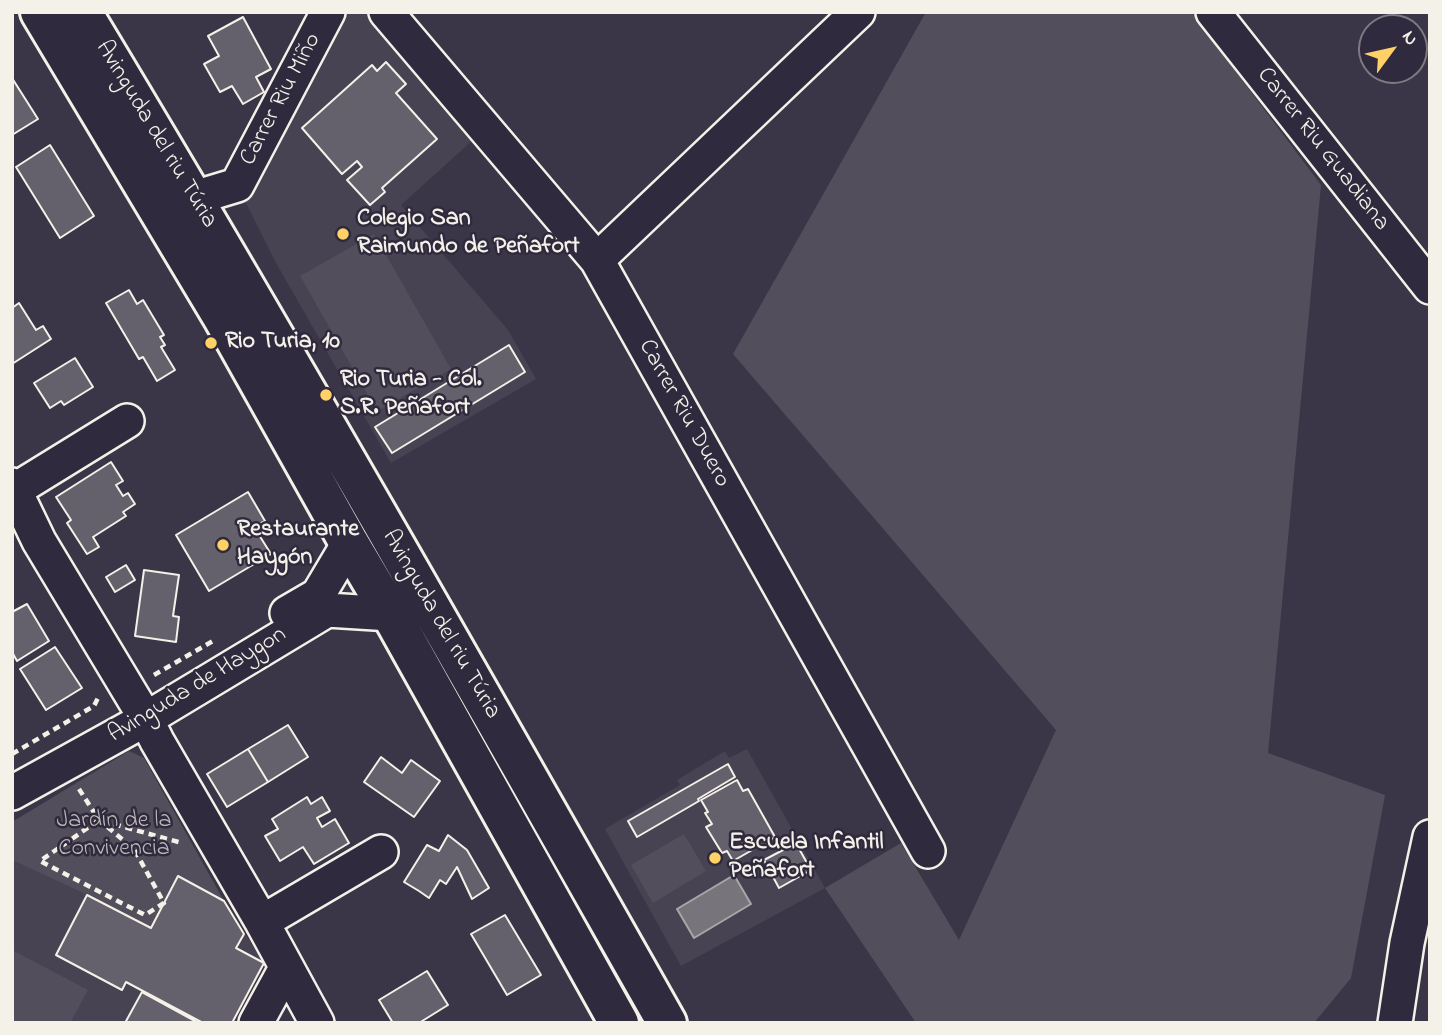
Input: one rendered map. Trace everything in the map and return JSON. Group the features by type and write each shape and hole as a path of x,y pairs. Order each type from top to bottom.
{"main road":[{"name":"Avinguda del riu Túria","path":"40,12 223,318 619,1023"},
{"name":"Avinguda del riu Túria","path":"82,12 194,198 667,1023"}],"street":[{"name":"Carrer Riu Miño","path":"194,198 237,185 328,12"},
{"name":"Carrer Riu Duero","path":"386,12 597,260 928,851"},
{"path":"597,260 858,12"},
{"name":"Carrer Riu Guadiana","path":"1213,12 1430,287"},
{"path":"127,421 14,487 26,544 135,700 317,1023"},
{"name":"Avinguda de Haygon","path":"12,772 318,595 349,543"},
{"name":"Avinguda de Haygon","path":"12,793 63,765 135,700 327,610 391,614"},
{"path":"1395,1023 1407,943 1430,837"},
{"path":"262,922 381,852"},
{"path":"256,1023 286,968"}],"path":[{"path":"12,754 94,706 101,691 135,700 131,674 148,678 220,637"},
{"path":"63,765 99,820 134,849 164,903 145,915 40,861 99,820"},
{"path":"99,820 194,846"}],"shaded area":[{"name":"Colegio San Raimundo de Peñafort","path":"328,12 386,12 485,129 401,205 508,330 536,379 391,463 276,263 237,185"},
{"name":"Escuela Infantil Peñafort","path":"747,749 825,888 681,966 605,829 680,785 677,780 725,751 729,758"},
{"path":"12,860 87,895 178,876 224,901 264,963 232,1023 12,1023"},
{"path":"734,875 751,904 694,938 677,909"}],"green space":[{"path":"926,12 1191,12 1321,185 1268,753 1385,795 1351,978 1314,1023 916,1023 825,888 901,843 959,940 1056,730 733,354"},
{"path":"374,234 451,369 377,411 300,276"},
{"name":"Jardín de la Convivencia","path":"129,751 144,758 224,901 178,877 151,928 12,860 12,822"},
{"path":"684,834 706,871 653,903 631,865"},
{"path":"12,950 88,990 70,1023 12,1023"}],"building":[{"path":"243,17 271,69 256,77 264,92 243,104 232,86 220,92 204,64 219,56 208,36"},
{"path":"386,62 406,84 396,93 437,139 382,188 385,192 370,205 347,180 362,167 357,161 342,174 302,128 372,65 377,71"},
{"path":"12,78 38,119 12,135"},
{"path":"50,145 94,216 60,238 16,167"},
{"path":"129,290 137,304 143,300 164,335 160,337 165,345 161,347 175,370 157,381 143,357 139,359 106,303"},
{"path":"19,303 36,330 43,326 51,339 12,364 12,308"},
{"path":"509,345 525,372 392,453 375,427"},
{"path":"75,358 93,387 64,405 61,401 50,408 34,383"},
{"path":"111,462 123,481 116,485 123,496 128,493 135,504 123,512 126,516 93,537 99,547 87,554 67,523 71,520 56,497"},
{"name":"Restaurante Haygón","path":"248,492 265,521 254,527 271,554 209,591 176,535"},
{"path":"126,565 135,580 115,592 106,577"},
{"path":"144,570 179,575 173,616 179,617 176,642 135,636"},
{"path":"27,604 49,641 17,661 12,652 12,612"},
{"path":"55,647 82,688 46,710 20,669"},
{"path":"288,725 308,757 268,782 248,749"},
{"path":"248,749 268,782 227,807 207,774"},
{"path":"381,757 402,773 411,760 440,781 414,817 364,782"},
{"path":"728,764 735,777 637,837 628,821"},
{"path":"737,780 743,791 748,789 775,837 733,861 727,851 722,853 706,827 712,824 701,800"},
{"path":"307,797 311,804 322,797 330,811 317,818 322,827 335,819 349,843 314,864 303,847 280,861 265,836 278,829 272,819"},
{"path":"448,835 467,850 489,888 472,899 457,867 446,884 440,880 429,898 404,882 427,845 439,851"},
{"path":"793,838 811,870 779,888 764,860 783,850 780,845"},
{"path":"178,876 224,901 244,934 236,948 264,963 232,1023 203,1023 126,982 122,990 56,955 87,895 151,928"},
{"path":"505,915 541,975 507,995 471,934"},
{"path":"427,971 448,1005 419,1023 393,1023 379,1000"},
{"path":"142,992 195,1021 194,1023 125,1023"}],"place":[{"name":"Colegio San Raimundo de Peñafort","path":"343,234"},
{"name":"Rio Turia, 10","path":"211,343"},
{"name":"Rio Turia - Col. S.R. Peñafort","path":"326,395"},
{"name":"Restaurante Haygón","path":"223,545"},
{"name":"Escuela Infantil Peñafort","path":"715,858"}]}
